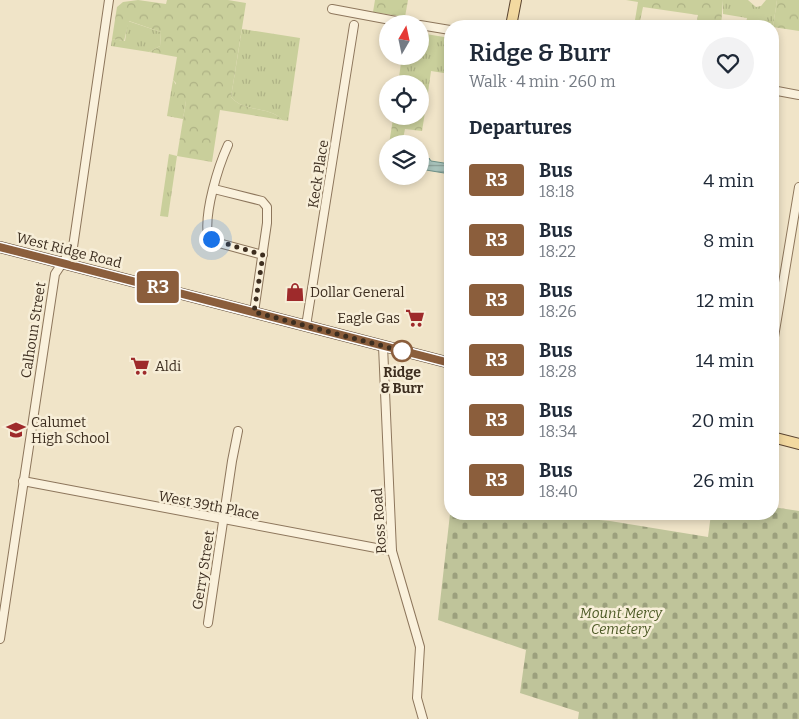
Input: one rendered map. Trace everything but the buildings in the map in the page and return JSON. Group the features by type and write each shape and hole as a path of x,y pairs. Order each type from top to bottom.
{"main road":[{"path":"512,20 516,0"},
{"name":"West Ridge Road","path":"0,247 444,361"},
{"path":"779,440 799,444"}],"street":[{"name":"Calhoun Street","path":"0,639 55,274 73,247 109,0"},
{"path":"332,9 379,18"},
{"name":"Keck Place","path":"306,326 354,25"},
{"path":"429,26 444,29"},
{"path":"779,91 799,94"},
{"path":"228,145 219,165 214,190 208,226 210,238 215,242 263,255"},
{"path":"779,307 799,187"},
{"path":"214,190 265,204 268,220 254,312"},
{"name":"Ross Road","path":"383,346 392,551 420,647 417,698 423,719"},
{"name":"Gerry Street","path":"208,624 238,432"},
{"name":"West 39th Place","path":"23,481 224,521 392,551"}],"green space":[{"path":"138,0 166,4 167,0 228,0 246,3 231,97 236,102 250,108 271,113 282,120 220,110 212,162 177,156 186,101 174,98 176,83 173,80 177,57 149,52 160,46 161,32 129,21 124,41 112,39 117,7 123,2"},
{"path":"375,0 408,0 405,15 373,12"},
{"path":"626,0 723,0 721,20 697,20 698,15 643,7 640,20 635,20 638,2"},
{"path":"723,0 748,0 756,7 761,6 766,0 777,0 774,20 747,20 747,18 723,14"},
{"path":"777,0 799,0 799,31 779,28 779,20 774,20"},
{"path":"128,21 161,32 160,46 149,52 111,46 112,39 125,41"},
{"path":"242,29 300,38 288,121 282,120 271,113 250,108 236,102 231,97"},
{"path":"429,34 444,37 444,73 431,71 429,86 429,75 399,75 401,65 429,65"},
{"path":"173,80 186,101 183,119 167,116"},
{"path":"392,125 423,125 422,131 405,129 404,135 390,135"},
{"path":"169,154 177,156 168,217 160,216"},
{"name":"Mount Mercy Cemetery","path":"779,508 799,511 799,719 578,719 579,712 520,693 526,650 438,620 449,520 599,520 708,537 710,520 779,520"}],"water":[{"path":"429,158 431,161 444,163 444,173 429,170"}],"bus line":[{"name":"R3","path":"0,247 444,361"}],"place":[{"name":"Dollar General","path":"295,292"},
{"name":"Eagle Gas","path":"415,318"},
{"name":"Ridge & Burr","path":"402,351"},
{"name":"Aldi","path":"140,366"},
{"name":"Calumet High School","path":"16,430"}],"route":[{"path":"211,239 215,242 263,255 254,312 402,351"}]}
